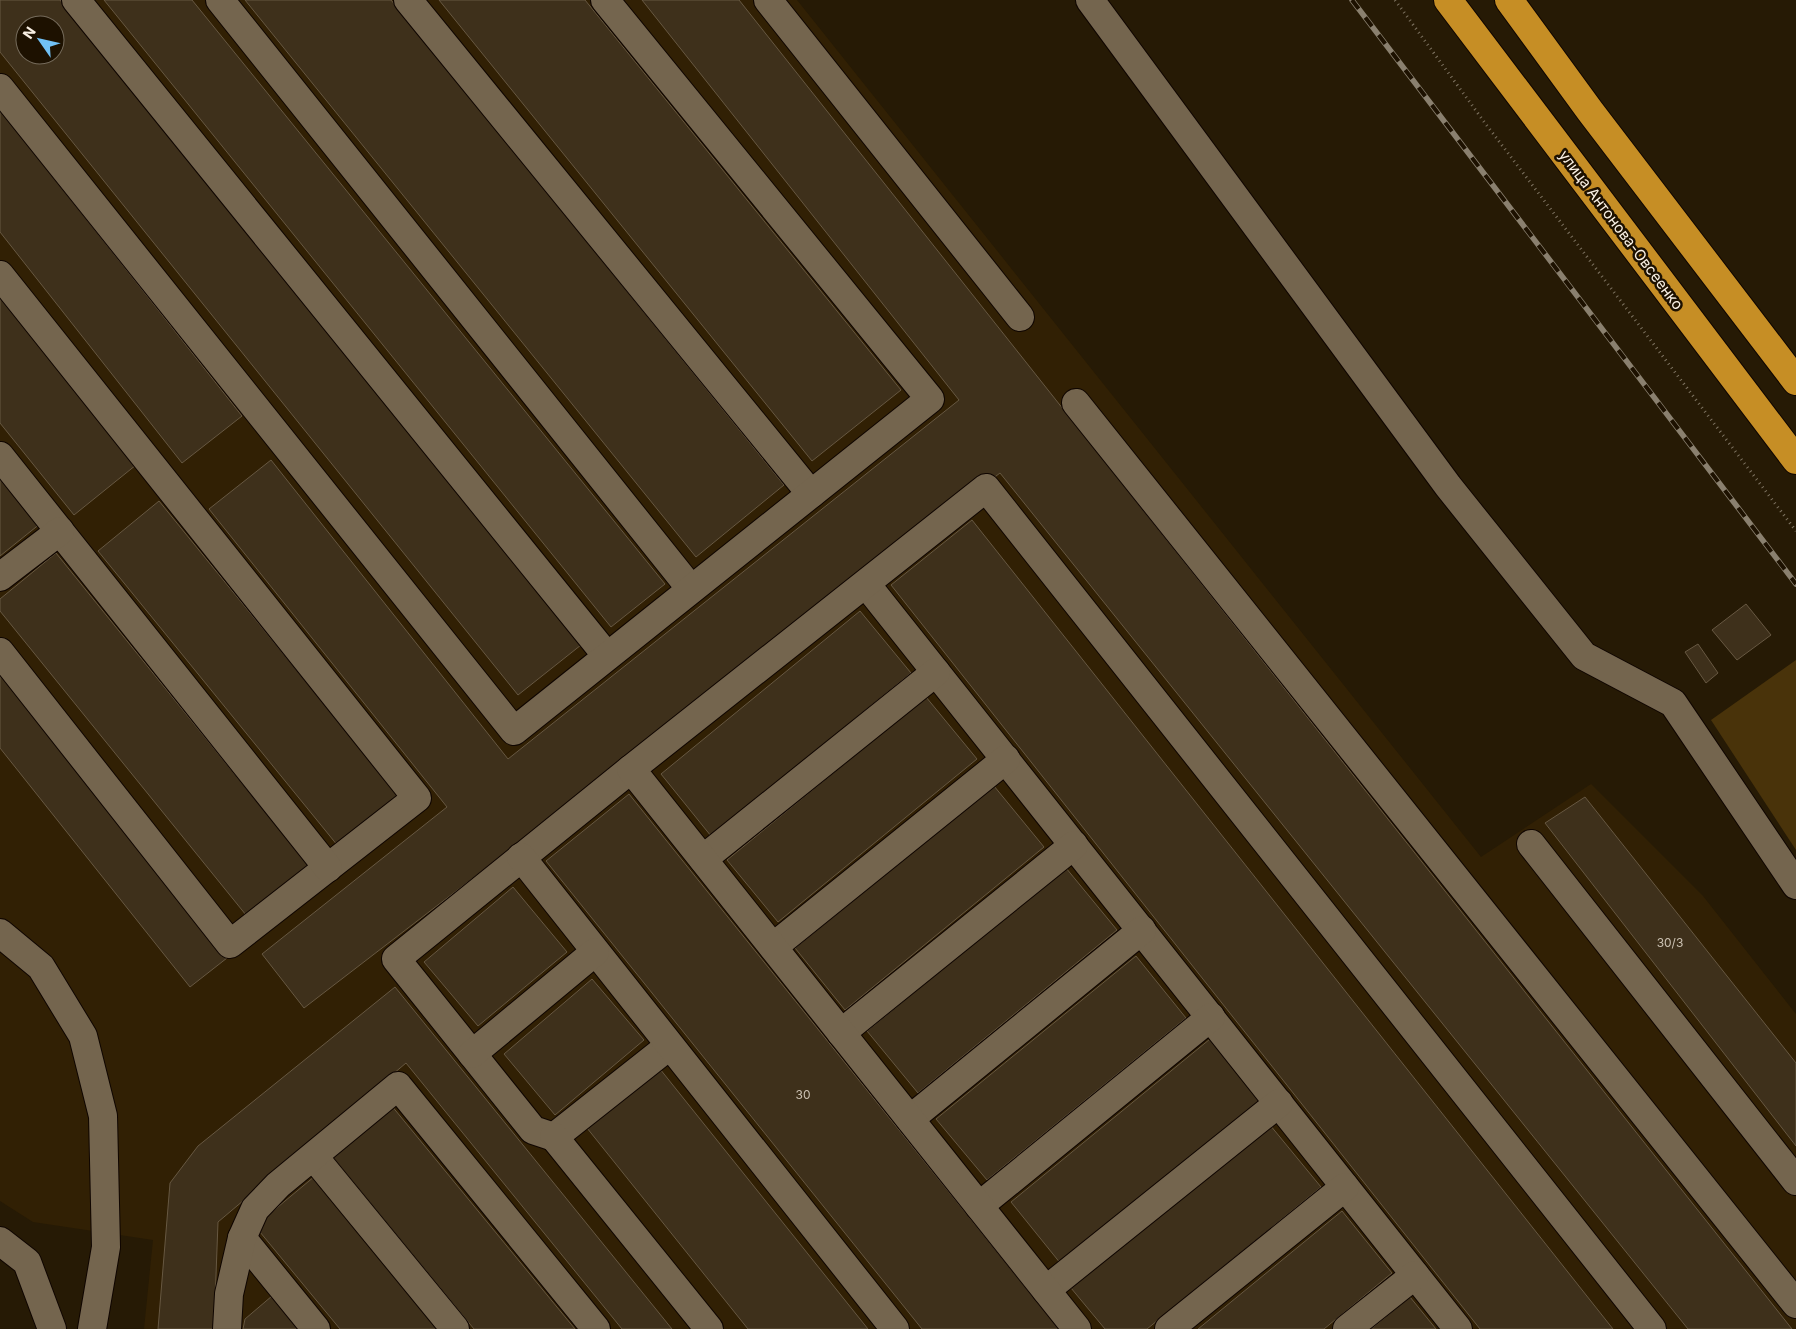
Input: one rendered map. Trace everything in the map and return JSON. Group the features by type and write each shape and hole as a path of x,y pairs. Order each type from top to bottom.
{"highway":[{"name":"улица Антонова-Овсеенко","path":"1448,0 1796,460"},
{"path":"1509,0 1590,111 1796,381"}],"lane":[{"path":"76,0 607,656"},
{"path":"220,0 691,589"},
{"path":"408,0 810,494"},
{"path":"0,88 514,731 930,399 606,0"},
{"path":"768,0 1020,317"},
{"path":"1090,0 1454,494 1584,656 1673,703 1796,885"},
{"path":"0,275 417,798 230,944 0,652"},
{"path":"1076,403 1796,1304"},
{"path":"0,456 328,868"},
{"path":"709,1329 554,1137 533,1130 396,959 631,769 986,488 1652,1329"},
{"path":"0,577 60,531"},
{"path":"866,584 1458,1329"},
{"path":"703,860 936,672"},
{"path":"773,947 1006,759"},
{"path":"631,769 1077,1329"},
{"path":"1531,844 1796,1181"},
{"path":"841,1033 1074,845"},
{"path":"521,858 895,1329"},
{"path":"910,1119 1142,930"},
{"path":"0,933 41,967 84,1036 103,1116 106,1247 92,1329"},
{"path":"472,1054 595,952"},
{"path":"979,1206 1211,1017"},
{"path":"554,1137 669,1046"},
{"path":"227,1329 229,1294 242,1238 255,1208 278,1185 398,1086 596,1329"},
{"path":"1046,1290 1279,1103"},
{"path":"314,1157 455,1329"},
{"path":"1169,1329 1345,1187"},
{"path":"242,1238 316,1329"},
{"path":"0,1241 27,1262 52,1329"},
{"path":"1348,1329 1415,1275"}],"path":[{"path":"1395,0 1485,123 1796,531"}],"shaded area":[{"path":"0,0 797,0 1481,857 1591,784 1703,896 1796,1014 1796,1329 144,1329 153,1240 33,1222 0,1201"},
{"path":"1796,660 1796,850 1711,720"}],"building":[{"path":"0,0 60,0 581,645 518,695 0,52"},
{"path":"104,0 192,0 665,584 611,627"},
{"path":"245,0 391,0 784,485 696,557"},
{"path":"439,0 585,0 901,390 812,461"},
{"path":"642,0 739,0 1792,1329 1688,1329 1000,473 304,1008 262,954 447,807 209,509 271,460 508,759 959,400"},
{"path":"0,110 242,416 182,463 0,232"},
{"path":"0,297 136,465 74,515 0,423"},
{"path":"0,463 46,519 0,556"},
{"path":"159,501 399,796 338,846 98,551"},
{"path":"972,520 1613,1329 1480,1329 891,585"},
{"path":"56,553 308,865 246,915 0,611 0,599"},
{"path":"1746,604 1771,635 1737,660 1712,630"},
{"path":"860,611 911,673 711,836 661,774"},
{"path":"1698,644 1718,673 1706,683 1685,652"},
{"path":"0,673 227,958 190,987 0,748"},
{"path":"926,697 977,759 778,922 727,860"},
{"path":"994,786 1044,847 845,1010 795,948"},
{"path":"629,794 1059,1329 922,1329 546,861"},
{"path":"1585,797 1796,1063 1796,1146 1545,823"},
{"path":"1066,868 1117,930 918,1093 867,1031"},
{"path":"513,887 567,952 478,1026 424,962"},
{"path":"1136,956 1186,1018 987,1180 936,1119"},
{"path":"592,979 644,1040 555,1115 504,1054"},
{"path":"395,987 672,1329 622,1329 406,1063 218,1222 214,1329 158,1329 170,1183 198,1146"},
{"path":"1210,1039 1260,1101 1061,1264 1011,1202"},
{"path":"660,1069 868,1329 748,1329 587,1128"},
{"path":"391,1105 575,1329 474,1329 330,1154"},
{"path":"1270,1125 1321,1187 1147,1329 1105,1329 1071,1288"},
{"path":"315,1176 441,1329 340,1329 255,1226"},
{"path":"1342,1211 1392,1273 1324,1329 1198,1329"},
{"path":"272,1296 299,1329 243,1329 245,1319"},
{"path":"1410,1297 1436,1329 1371,1329"}],"railway":[{"path":"1352,0 1796,584"}]}
